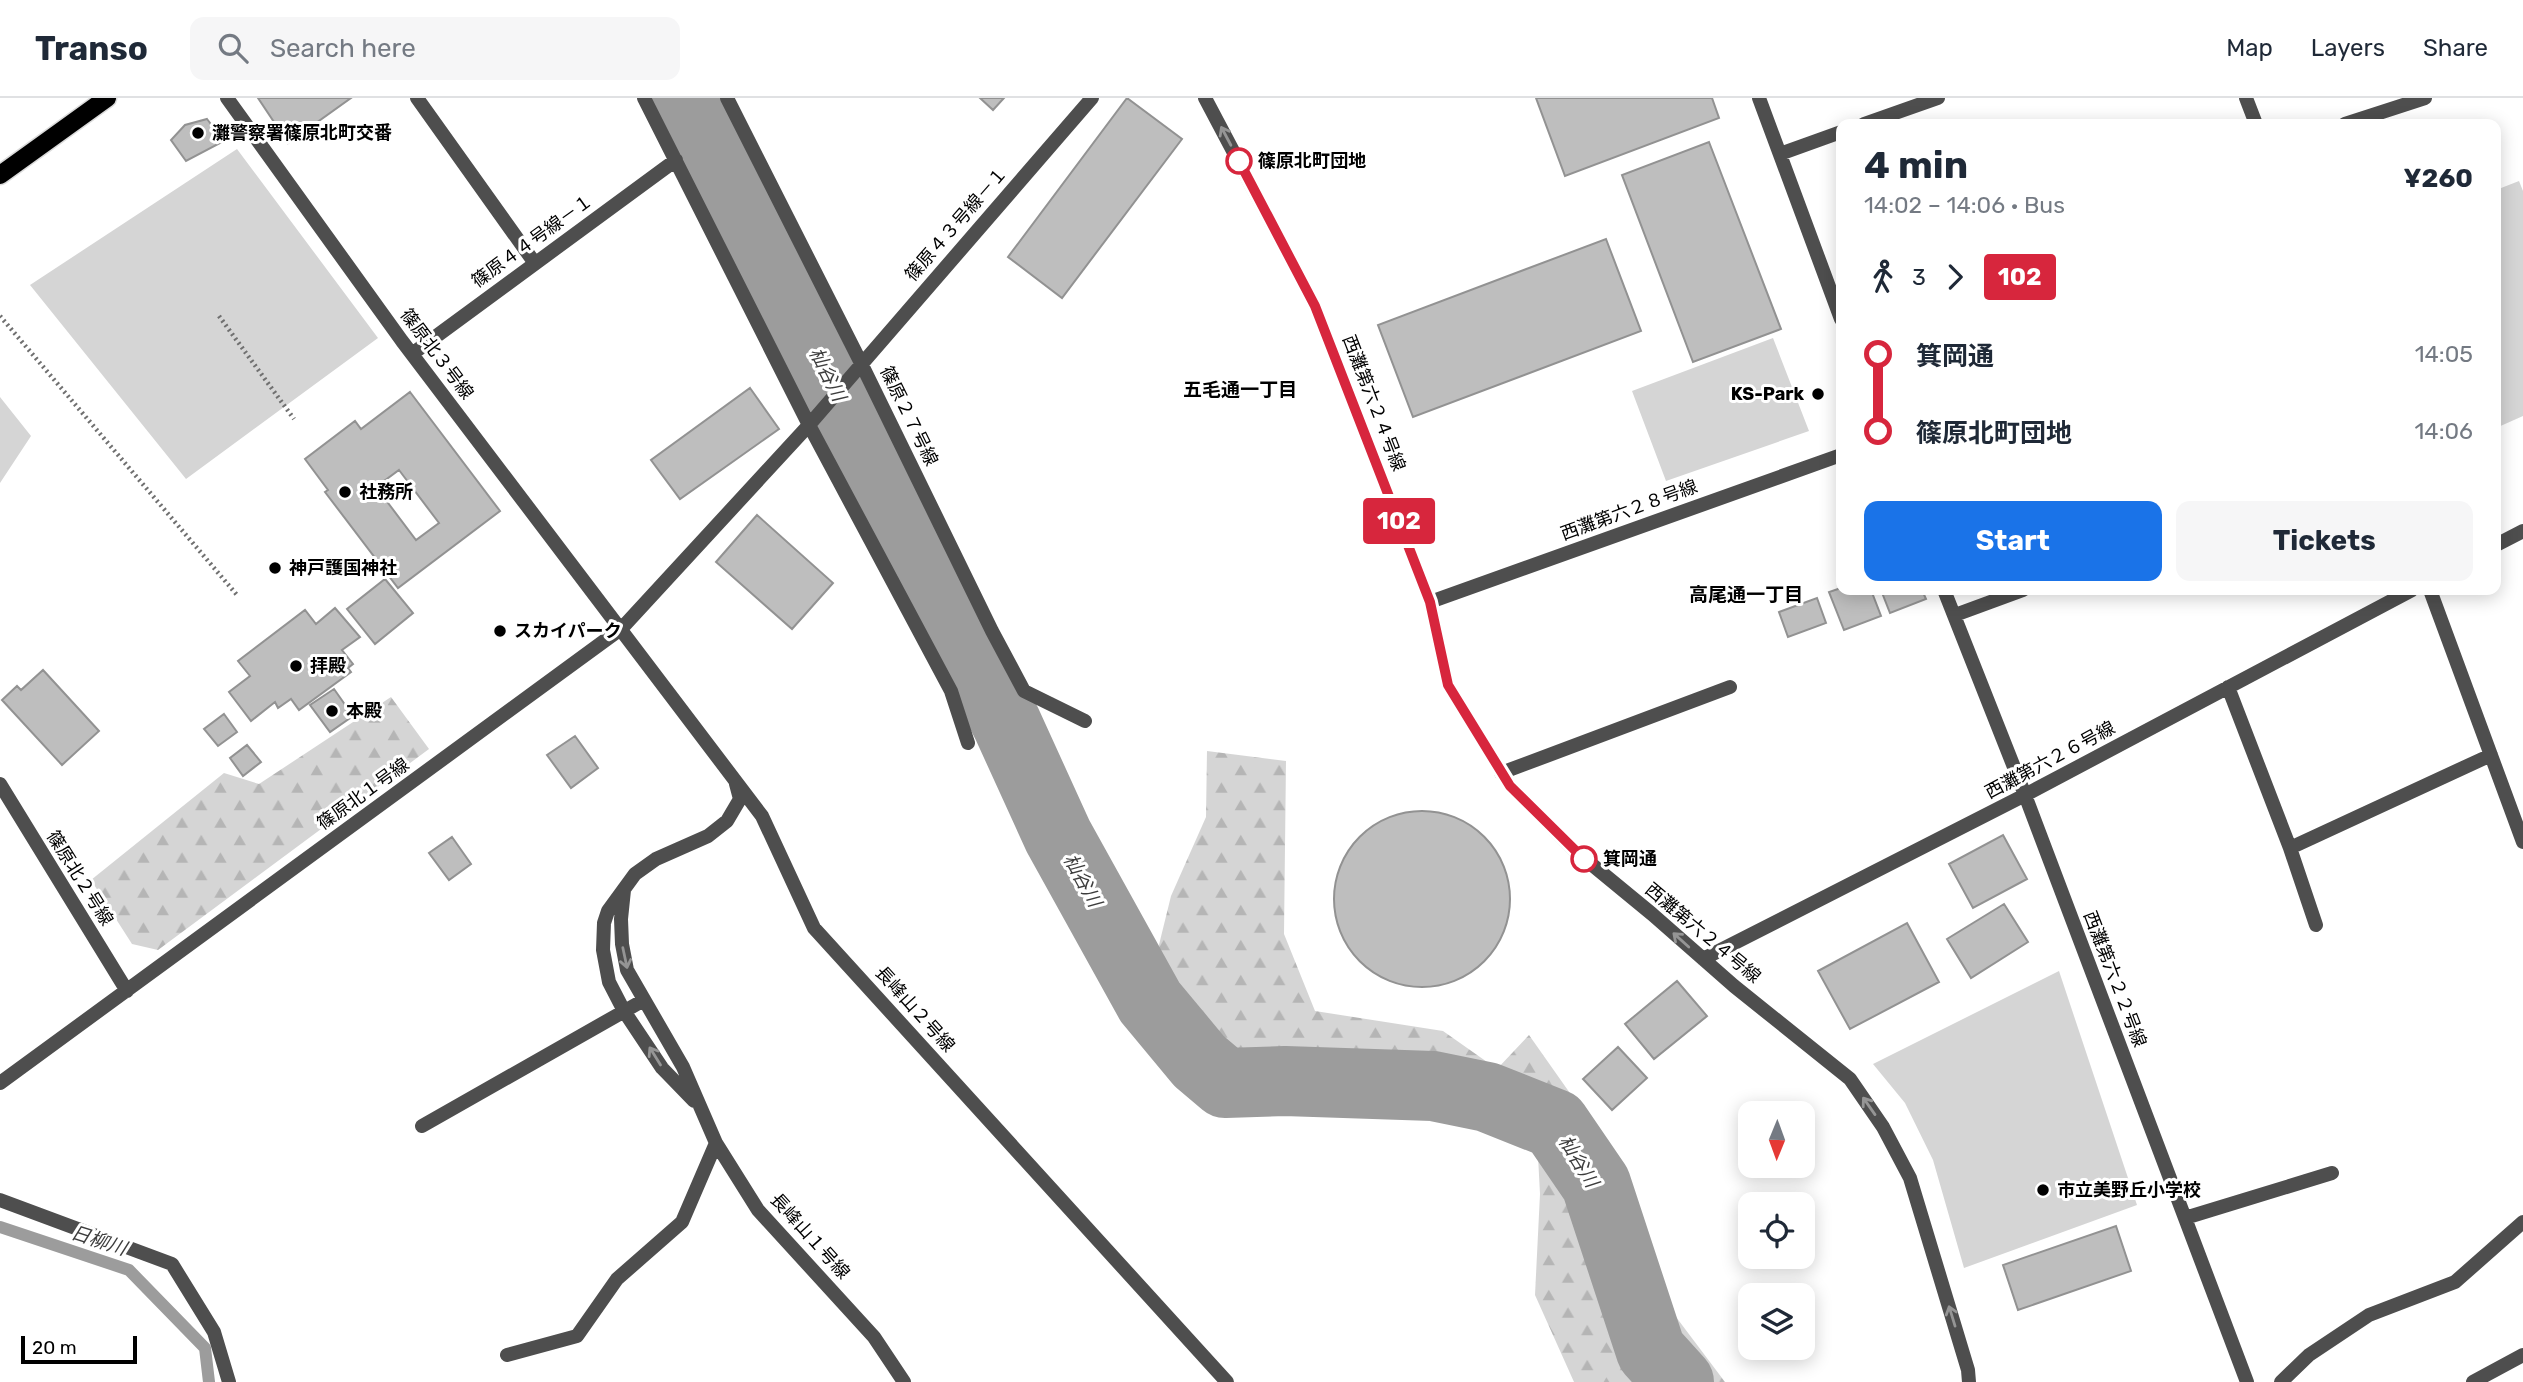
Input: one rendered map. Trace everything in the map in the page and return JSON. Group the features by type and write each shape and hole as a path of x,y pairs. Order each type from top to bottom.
{"main road":[{"path":"0,175 107,98"}],"street":[{"name":"篠原北３号線","path":"227,98 412,354 622,628"},
{"path":"417,98 534,262"},
{"path":"644,98 951,691 968,743"},
{"name":"篠原２７号線","path":"727,98 1024,691 1085,721"},
{"name":"篠原４３号線－１","path":"813,420 1092,98"},
{"name":"西灘第六２４号線","path":"1205,98 1315,306 1430,602 1448,685 1510,786 1573,849 1703,960 1850,1079 1883,1127 1910,1178 1968,1370 1969,1382"},
{"path":"1759,98 1836,301"},
{"path":"1878,119 1938,98"},
{"path":"2246,98 2254,119"},
{"path":"2360,119 2425,98"},
{"path":"1780,154 1836,134"},
{"name":"篠原４４号線－１","path":"412,354 676,160"},
{"path":"622,628 813,420"},
{"name":"西灘第六２８号線","path":"1430,602 1836,457"},
{"path":"2501,542 2523,531"},
{"name":"西灘第六２２号線","path":"1946,595 2025,795 2247,1382"},
{"path":"1955,615 2009,595"},
{"name":"西灘第六２６号線","path":"1703,960 2025,795 2403,595"},
{"path":"2432,595 2523,842"},
{"name":"長峰山２号線","path":"622,628 762,816 814,928 1227,1382"},
{"name":"篠原北１号線","path":"0,1083 622,628"},
{"path":"1501,773 1730,687"},
{"path":"2228,687 2290,848 2316,925"},
{"path":"2290,848 2491,755"},
{"name":"長峰山１号線","path":"699,1107 662,1068 624,1011 609,982 603,950 604,923 608,911 635,874 656,859 708,836 727,821 740,799 734,778"},
{"name":"篠原北２号線","path":"0,784 127,991"},
{"name":"長峰山１号線","path":"624,890 621,919 627,970 683,1067 716,1143 758,1210 874,1337 904,1382"},
{"path":"422,1126 644,1000"},
{"path":"507,1355 577,1336 617,1279 682,1222 716,1143"},
{"path":"2185,1218 2332,1173"},
{"path":"0,1200 172,1264 215,1332 229,1382"},
{"path":"2281,1382 2309,1355 2369,1315 2455,1282 2523,1222"},
{"path":"2473,1382 2523,1355"}],"path":[{"path":"0,316 237,595"},
{"path":"219,316 294,419"}],"green space":[{"path":"237,149 378,338 186,479 30,285"},
{"path":"2519,181 2523,191 2523,416 2501,426 2501,188"},
{"path":"1773,338 1809,431 1666,481 1632,391"},
{"path":"0,397 31,436 0,483"},
{"path":"391,697 429,749 158,950 132,944 91,880 224,773 259,784"},
{"path":"1207,751 1286,761 1284,934 1315,1011 1443,1031 1497,1069 1529,1035 1629,1177 1664,1301 1725,1382 1574,1382 1535,1295 1540,1194 1537,1137 1522,1088 1443,1069 1370,1106 1265,1106 1205,1062 1156,957 1171,896 1206,817"},
{"path":"2059,971 2137,1205 1964,1268 1933,1160 1905,1103 1873,1064"}],"building":[{"path":"258,98 351,98 288,143"},
{"path":"980,98 1004,98 993,110"},
{"path":"1127,98 1182,139 1062,298 1008,257"},
{"path":"1536,98 1712,98 1719,118 1565,176"},
{"name":"灘警察署篠原北町交番","path":"207,119 224,141 186,161 171,140 185,125"},
{"path":"1709,142 1781,329 1693,362 1622,175"},
{"path":"1606,239 1641,331 1413,417 1378,325"},
{"path":"750,388 779,429 680,499 651,460"},
{"path":"410,392 500,511 398,588 325,492 328,490 305,459 355,421 361,429","holes":["399,470 439,523 416,540 376,487"]},
{"path":"757,515 833,583 792,629 716,562"},
{"path":"385,579 413,613 375,644 347,609"},
{"path":"1836,590 1836,595 1873,595 1881,616 1844,630 1829,592"},
{"path":"1883,595 1924,595 1926,599 1890,613"},
{"path":"1817,598 1826,623 1788,637 1779,612"},
{"name":"拝殿","path":"335,608 360,637 342,650 353,664 348,668 351,672 299,710 291,699 278,708 275,702 251,721 229,692 250,676 238,661 305,610 316,624"},
{"path":"43,670 99,731 62,765 2,700 17,686 21,690"},
{"name":"本殿","path":"334,689 353,716 330,732 310,705"},
{"path":"224,714 237,732 218,746 204,729"},
{"path":"575,736 598,768 571,788 547,755"},
{"path":"247,745 261,762 243,776 230,758"},
{"path":"1422,811 1456,817 1485,836 1504,865 1510,899 1504,933 1485,962 1456,981 1422,987 1388,981 1359,962 1340,933 1334,899 1340,865 1359,836 1388,817"},
{"path":"2003,835 2027,879 1973,908 1949,864"},
{"path":"452,837 471,864 449,880 429,853"},
{"path":"2004,904 2028,942 1971,978 1947,939"},
{"path":"1907,923 1939,982 1850,1029 1818,971"},
{"path":"1677,981 1707,1016 1654,1059 1625,1024"},
{"path":"1618,1047 1647,1078 1612,1110 1583,1079"},
{"path":"2116,1226 2131,1271 2018,1310 2003,1265"}],"waterway":[{"name":"杣谷川","path":"687,98 1007,724 1058,836 1150,1002 1199,1061 1225,1083 1285,1081 1433,1086 1487,1097 1555,1124 1596,1184 1651,1351 1679,1382"},
{"name":"日柳川","path":"0,1227 129,1270 205,1348 209,1382"}],"bus line":[{"name":"102","path":"1239,161 1315,306 1430,602 1448,685 1510,786 1584,859"}],"place":[{"name":"灘警察署篠原北町交番","path":"198,133"},
{"name":"篠原北町団地","path":"1239,161"},
{"name":"KS-Park","path":"1818,394"},
{"name":"社務所","path":"345,492"},
{"name":"神戸護国神社","path":"275,568"},
{"name":"スカイパーク","path":"500,631"},
{"name":"拝殿","path":"296,666"},
{"name":"本殿","path":"332,711"},
{"name":"箕岡通","path":"1584,859"},
{"name":"市立美野丘小学校","path":"2043,1190"}],"district":[{"name":"五毛通一丁目","path":"1240,389"},
{"name":"高尾通一丁目","path":"1746,594"}]}
